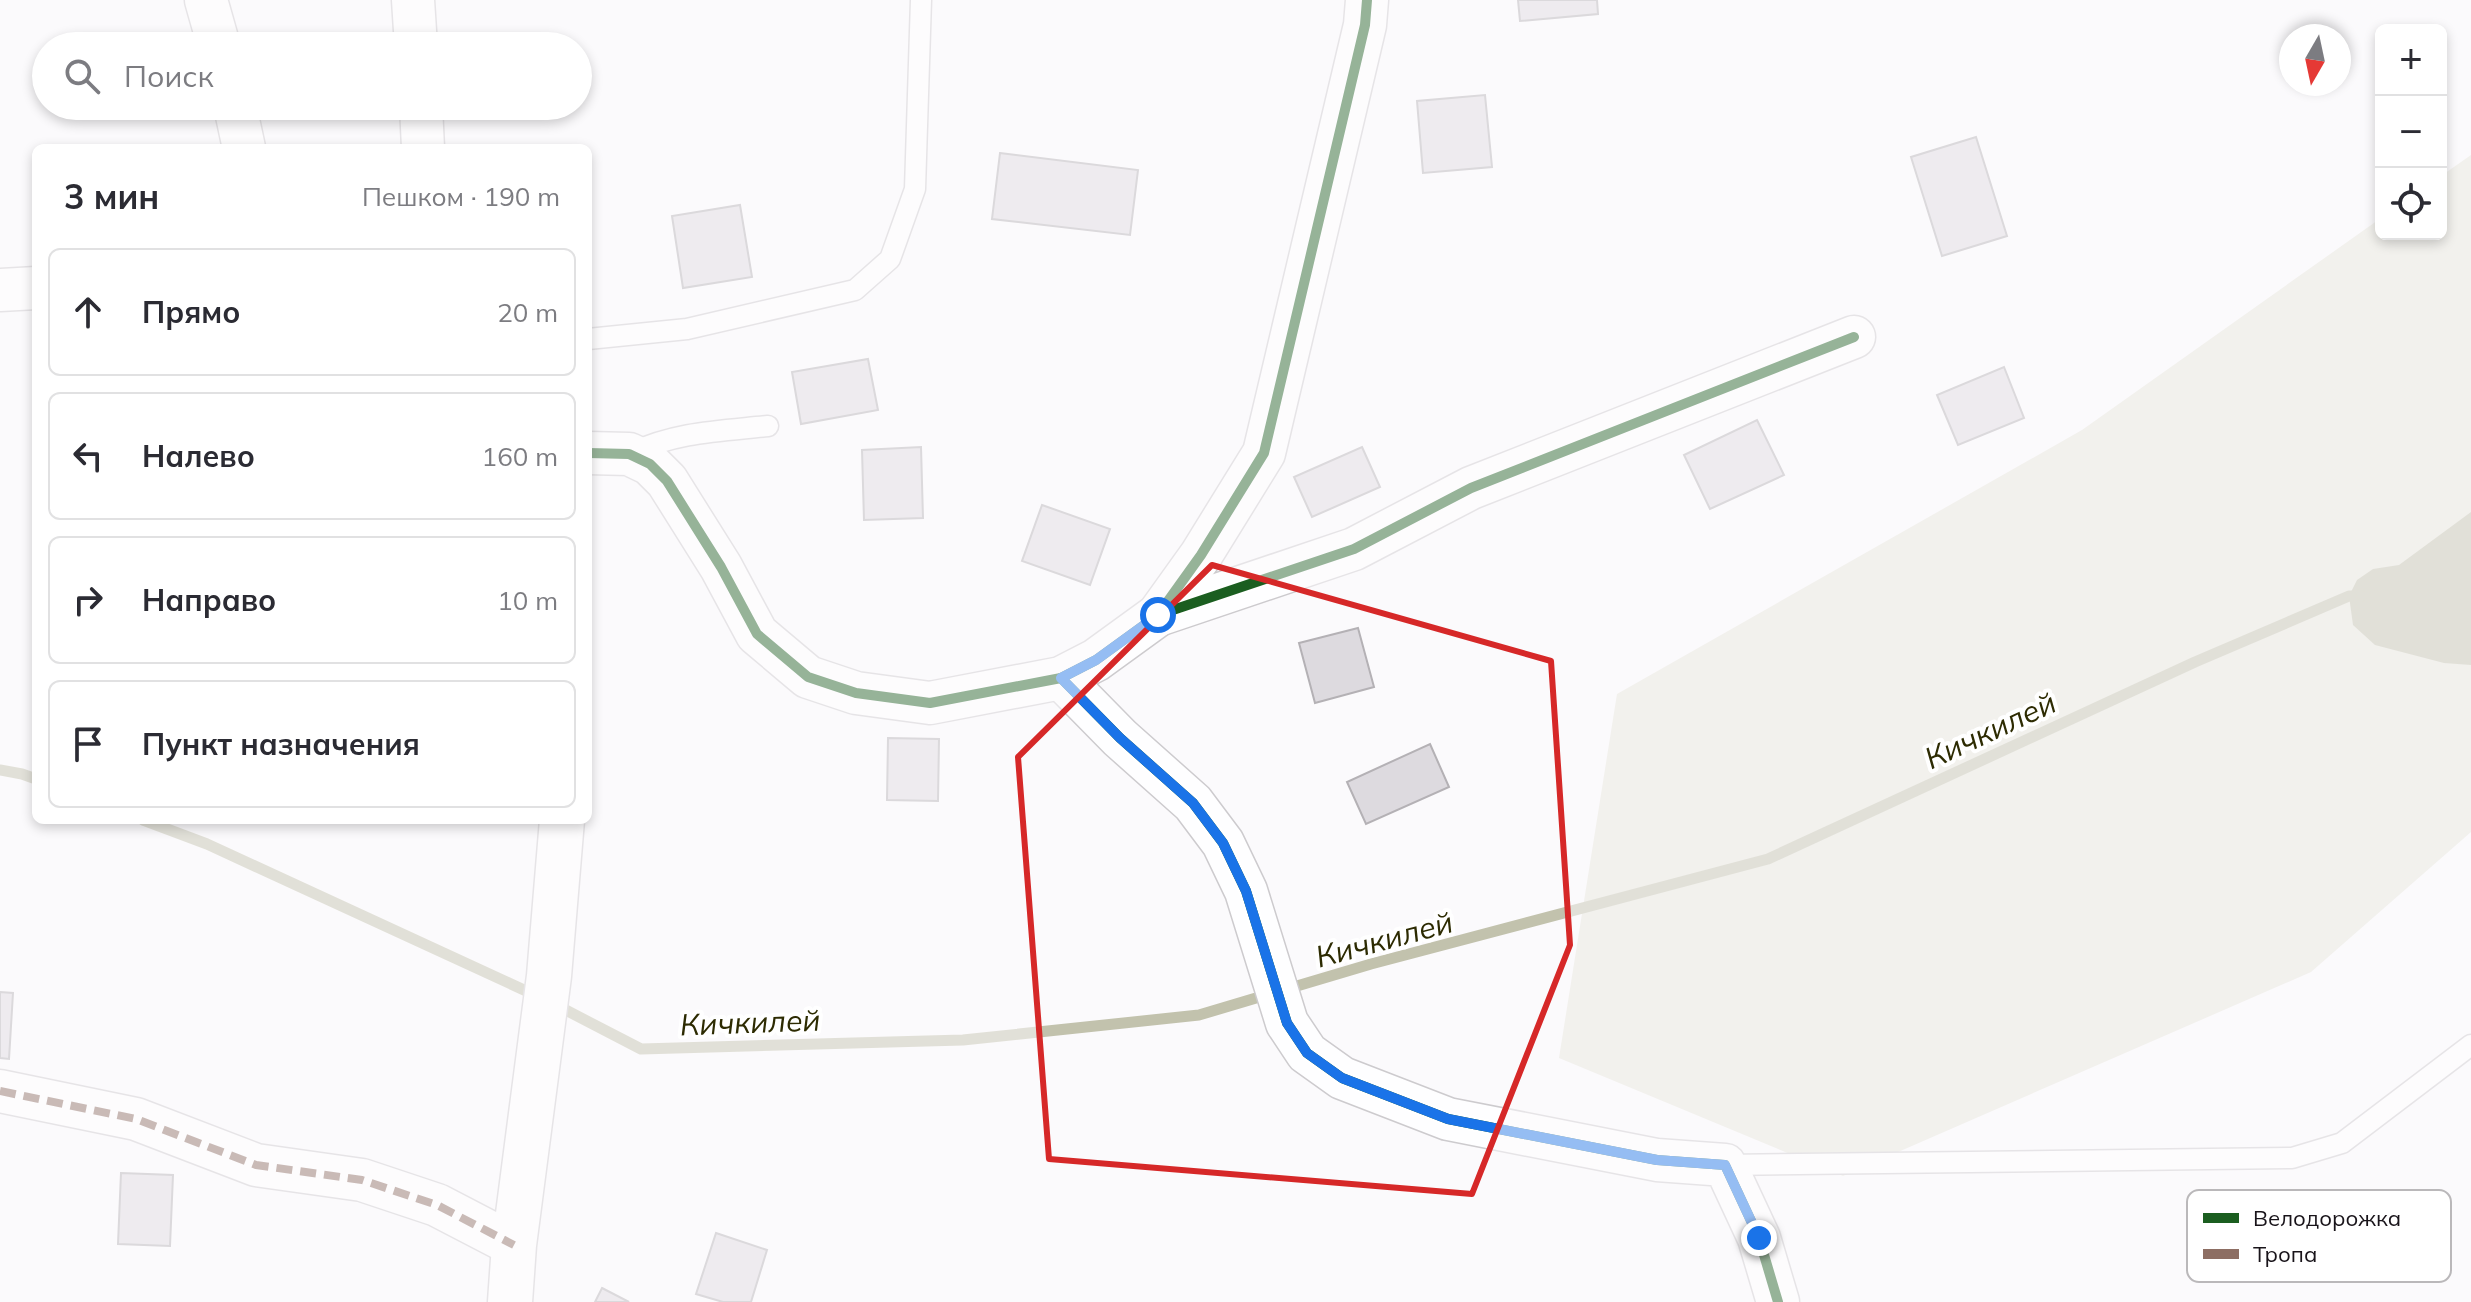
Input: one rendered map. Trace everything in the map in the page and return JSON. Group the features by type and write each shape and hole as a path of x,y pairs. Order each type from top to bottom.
{"street":[{"path":"206,0 215,32"},
{"path":"413,0 415,32"},
{"path":"1158,615 1201,555 1264,453 1355,70 1367,0"},
{"path":"238,120 243,144"},
{"path":"422,120 423,144"},
{"path":"0,290 32,288"},
{"path":"592,453 629,454 650,464 667,481 721,567 757,634 808,677 856,693 930,703 1061,678 1096,660 1158,615 1354,549 1471,488 1854,337"},
{"path":"1061,678 1120,738 1193,803 1223,843 1246,891 1287,1023 1307,1053 1342,1078 1448,1119 1657,1160 1725,1165 1759,1238 1778,1302"},
{"path":"510,1302 514,1245 549,976 562,824"},
{"path":"0,1091 136,1119 256,1165 362,1180 437,1205 514,1245"}],"lane":[{"path":"592,339 687,329 855,290 890,259 915,189 921,0"},
{"path":"629,454 679,435 768,426"},
{"path":"1725,1165 2292,1158 2342,1143 2471,1045"}],"highlighted area":[{"path":"1212,565 1551,661 1570,945 1472,1194 1049,1159 1018,757"}],"shaded area":[{"path":"2471,155 2471,832 2311,972 1843,1176 1559,1058 1617,694 2082,430 2375,222 2375,240 2447,240 2447,172"},
{"path":"2471,512 2471,665 2444,663 2375,645 2353,625 2349,596 2357,580 2373,569 2399,565"}],"building":[{"path":"1518,0 1597,0 1598,14 1520,21"},
{"path":"1485,95 1492,167 1423,173 1417,101"},
{"path":"1976,137 2007,236 1942,256 1911,157"},
{"path":"1000,153 1138,170 1130,235 992,219"},
{"path":"740,205 752,277 683,288 672,216"},
{"path":"868,359 878,410 801,424 792,372"},
{"path":"2004,367 2024,418 1958,445 1937,395"},
{"path":"1757,420 1784,475 1710,509 1684,455"},
{"path":"921,447 923,518 864,520 862,450"},
{"path":"1362,447 1380,487 1312,517 1294,477"},
{"path":"1042,505 1110,529 1090,585 1022,561"},
{"path":"1358,628 1374,687 1315,703 1299,643"},
{"path":"888,738 939,739 938,801 887,800"},
{"path":"1430,744 1449,787 1366,824 1347,782"},
{"path":"0,992 13,993 9,1059 0,1058"},
{"path":"121,1173 173,1175 170,1246 118,1244"},
{"path":"716,1233 767,1250 751,1302 723,1302 696,1294"},
{"path":"602,1288 629,1302 595,1302"}],"waterway":[{"name":"Кичкилей","path":"556,1005 641,1049 963,1040 1199,1015 1371,964 1768,859 2195,662 2349,596 2361,596"},
{"name":"Кичкилей","path":"0,770 32,778"},
{"name":"Кичкилей","path":"154,824 207,844 537,996"}],"marked path":[{"path":"0,1091 136,1119 256,1165 362,1180 437,1205 514,1245"}],"cycle path":[{"path":"592,453 629,454 650,464 667,481 721,567 757,634 808,677 856,693 930,703 1061,678 1096,660 1158,615 1201,555 1264,453 1365,25 1367,0"},
{"path":"1158,615 1354,549 1471,488 1854,337"},
{"path":"1061,678 1120,738 1193,803 1223,843 1246,891 1287,1023 1307,1053 1342,1078 1448,1119 1657,1160 1725,1165 1759,1238 1778,1302"}],"route":[{"path":"1158,615 1096,660 1061,678 1120,738 1193,803 1223,843 1246,891 1287,1023 1307,1053 1342,1078 1448,1119 1657,1160 1725,1165 1759,1238"}]}
